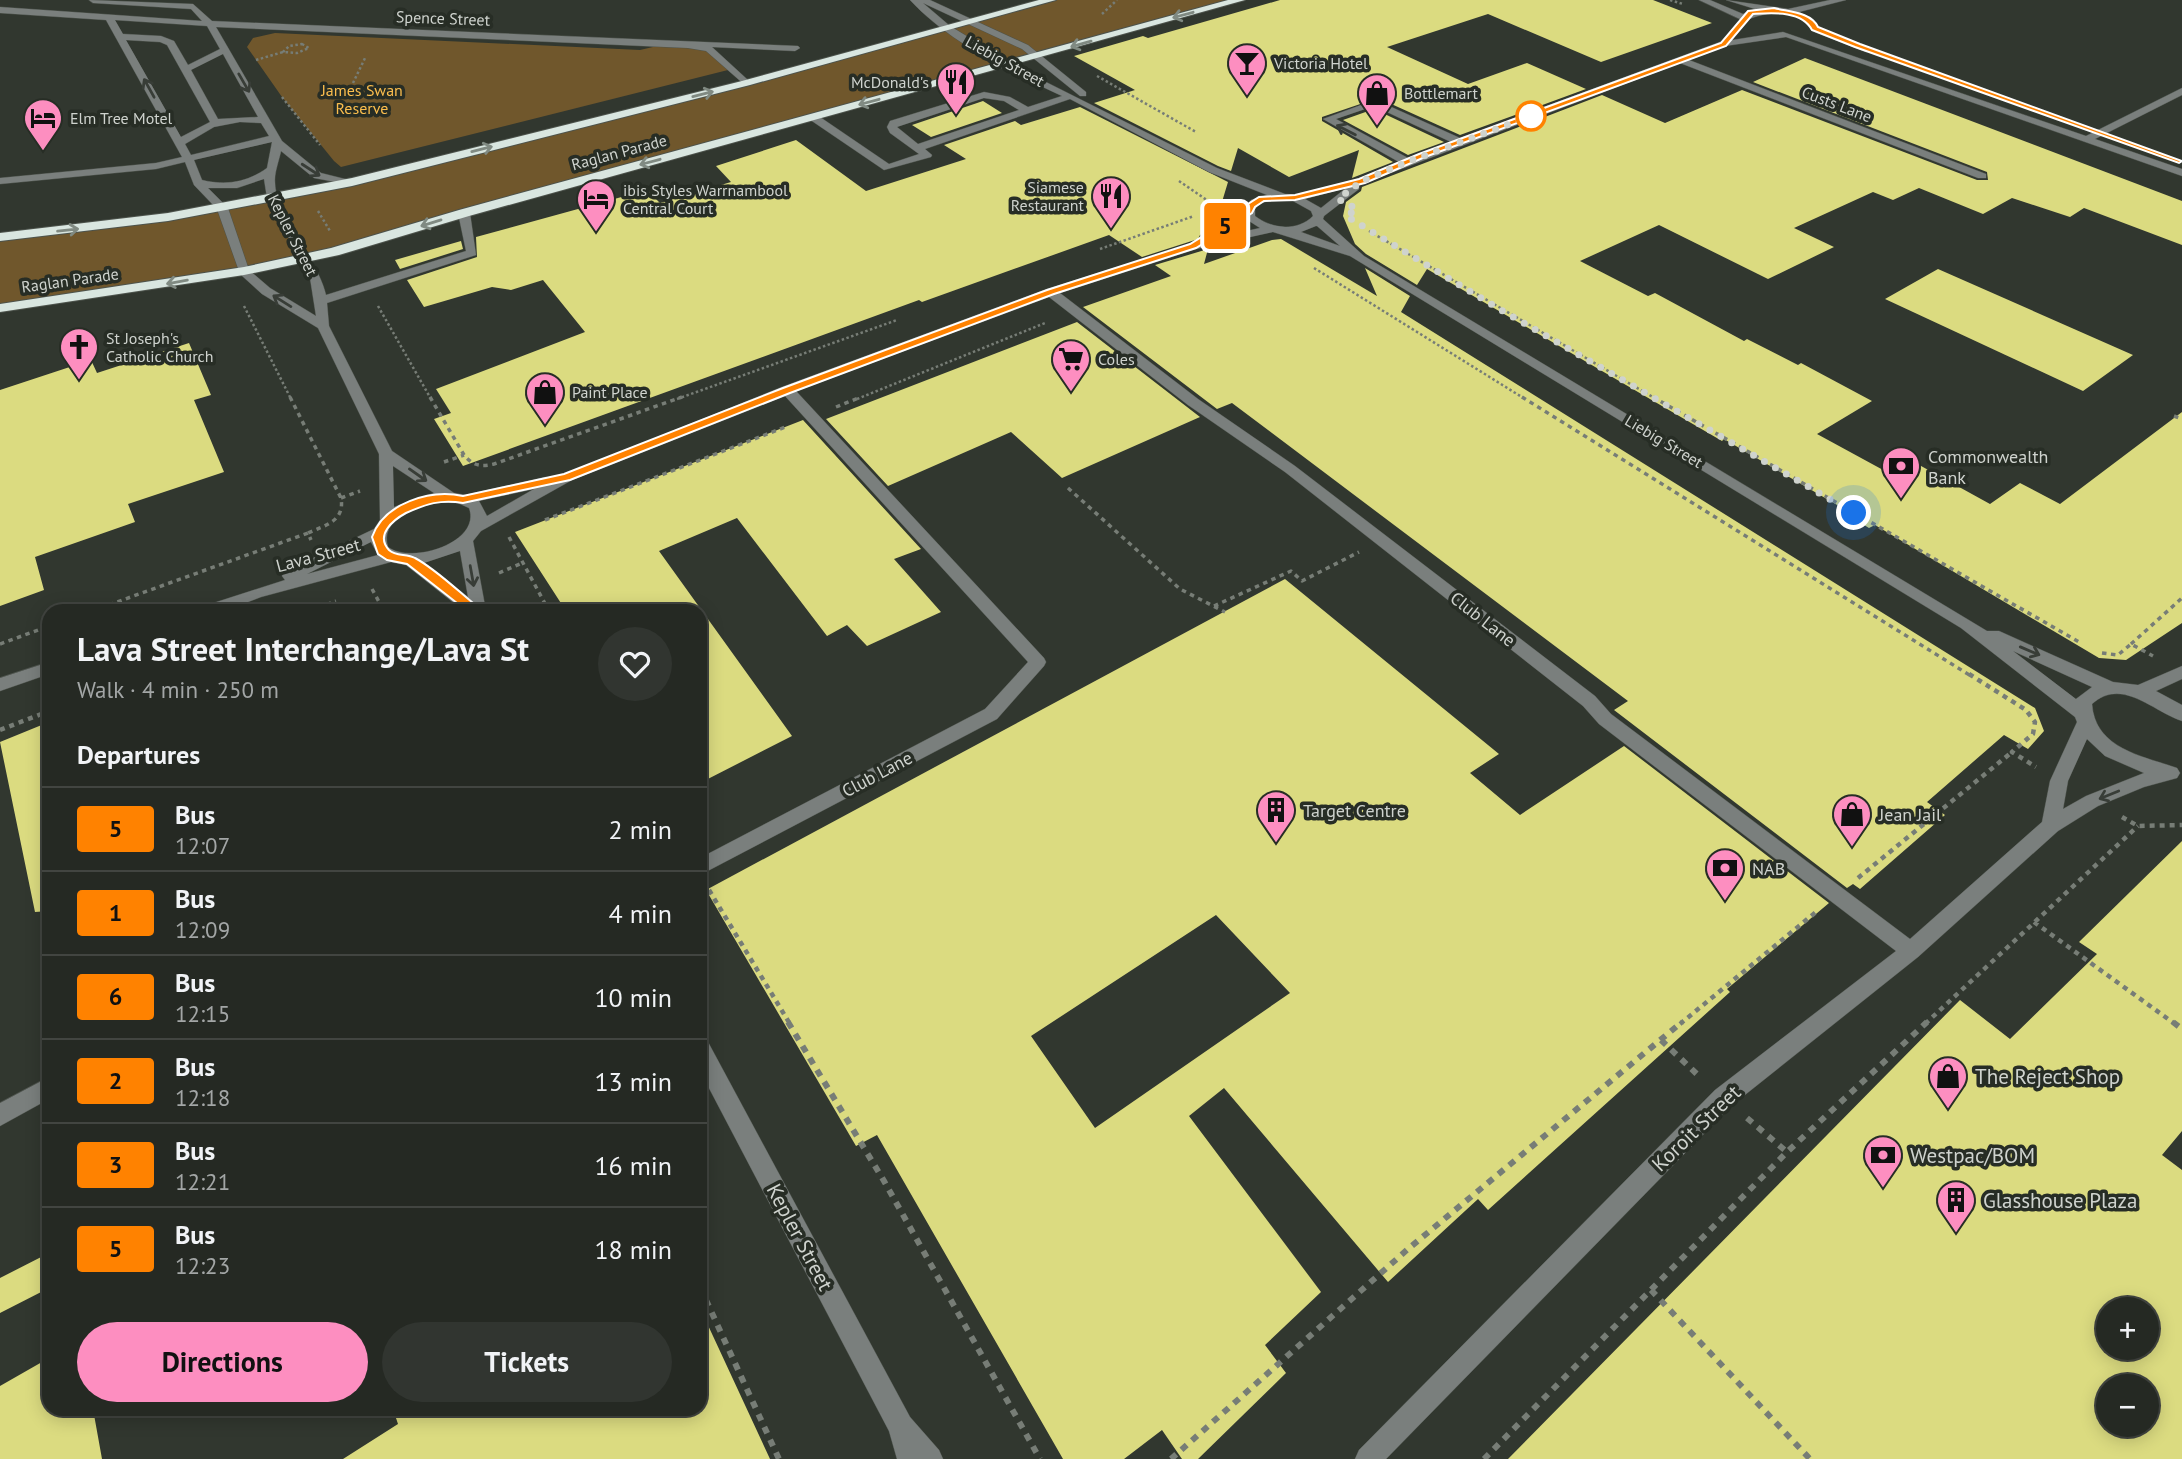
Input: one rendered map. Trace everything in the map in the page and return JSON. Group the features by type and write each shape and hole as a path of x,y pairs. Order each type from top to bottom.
{"highway":[{"name":"Raglan Parade","path":"0,237 109,226 222,208 352,182 746,83 1051,0"},
{"name":"Raglan Parade","path":"0,307 237,272 306,259 464,213 1240,0"}],"street":[{"path":"93,0 189,6 210,24 277,141 318,176 352,182"},
{"name":"Liebig Street","path":"914,0 947,28 1006,65 1213,170 1281,196"},
{"name":"Liebig Street","path":"923,0 1025,47 1104,113"},
{"path":"1703,0 1741,24 1786,36 2182,173"},
{"path":"1730,0 1779,11 1883,55"},
{"path":"0,8 32,1"},
{"path":"1723,44 1757,11 1779,11 1838,1"},
{"path":"1193,246 1225,226 1244,202 1281,196 1295,198 1362,181 1723,44 1807,34 1838,1"},
{"name":"Spence Street","path":"0,8 110,19 676,44 709,49 746,83"},
{"path":"110,19 188,159 198,182 222,208 237,272 323,326"},
{"path":"121,37 169,41 215,122"},
{"path":"676,44 796,48"},
{"path":"186,69 224,50"},
{"name":"Custs Lane","path":"1681,60 1982,176"},
{"path":"2088,139 2182,91"},
{"path":"813,117 888,168 927,155 894,131 894,123 984,94 1007,99 1028,111"},
{"path":"917,148 1071,96"},
{"path":"1407,162 1328,119 1375,103 1460,142"},
{"path":"179,143 199,128 215,122 265,120"},
{"path":"2088,127 2113,136"},
{"path":"0,181 114,171 277,141"},
{"name":"Kepler Street","path":"277,141 269,182 272,198 316,278 323,326 386,454 383,527"},
{"path":"2159,153 2182,161"},
{"path":"198,182 212,186 233,186 256,180 272,169"},
{"name":"Liebig Street","path":"1213,170 1244,202 1255,222 1272,229"},
{"path":"383,527 378,545 391,557 410,560 434,557 466,542 478,527 566,477 787,390 1051,292 1193,246 1272,229 1306,228 1362,181"},
{"name":"Liebig Street","path":"1295,198 1311,204 1318,217 1360,258"},
{"path":"321,300 472,253 464,213"},
{"name":"Liebig Street","path":"1288,230 1360,258 1967,624 2113,689"},
{"name":"Club Lane","path":"1051,292 1193,402 1290,469 1589,701 1605,719 1911,951"},
{"path":"787,390 811,417"},
{"name":"Club Lane","path":"707,863 991,714 1038,662 811,417"},
{"name":"Kepler Street","path":"386,454 456,498"},
{"path":"456,498 566,477"},
{"path":"456,498 477,509 480,520 478,527"},
{"name":"Lava Street","path":"256,593 383,527 413,503 456,498"},
{"path":"466,542 476,604"},
{"name":"Lava Street","path":"226,604 256,593 391,557"},
{"path":"410,560 468,604"},
{"name":"Liebig Street","path":"1967,624 2083,718 2102,743 2128,761 2150,769 2176,772"},
{"path":"0,685 42,670"},
{"path":"2139,692 2182,672"},
{"path":"2051,825 2059,781 2083,718 2083,702 2089,695 2113,689 2139,692 2182,714"},
{"name":"Koroit Street","path":"1368,1459 1723,1098 1911,951 2051,825 2092,801 2176,772"},
{"name":"Kepler Street","path":"707,1062 901,1426 910,1459"},
{"path":"0,1115 42,1091"},
{"name":"Kepler Street","path":"901,1426 930,1459"}],"path":[{"path":"1058,50 1069,56 1071,61 1203,136"},
{"path":"262,69 255,60 283,52"},
{"path":"352,83 366,56"},
{"path":"275,88 325,151"},
{"path":"1099,249 1214,207 1214,204 1172,177"},
{"path":"316,190 317,209 343,249"},
{"path":"1338,199 1357,209 1347,213 1348,219 2086,647"},
{"path":"1203,213 1225,226"},
{"path":"1171,1459 1252,1383 1367,1284 2012,752 2033,734 2035,722 2026,710 1313,267"},
{"path":"111,604 308,533 338,519 343,509 341,498 237,272"},
{"path":"366,286 464,455 470,463 478,466 494,464 905,318"},
{"path":"534,525 1074,311"},
{"path":"2174,416 2182,419"},
{"path":"1068,488 1180,589 1225,612"},
{"path":"515,532 508,539 545,604"},
{"path":"308,533 320,562"},
{"path":"1214,607 1291,571 1302,581 1381,540"},
{"path":"362,590 373,589 380,604"},
{"path":"327,604 344,597"},
{"path":"2094,651 2118,655 2182,598"},
{"path":"0,644 42,629"},
{"path":"2131,644 2162,661"},
{"path":"0,730 42,714"},
{"path":"2012,752 2059,781"},
{"path":"2092,801 2138,826 2182,825"},
{"path":"1484,1459 1787,1153 2138,826"},
{"path":"707,886 884,1181 1040,1459"},
{"path":"2034,922 2182,1029"},
{"path":"1651,1290 1810,1459"},
{"path":"707,1302 779,1459"}],"green space":[{"path":"1051,0 1240,0 324,255 0,307 0,237 109,226 316,190 746,83"},
{"name":"James Swan Reserve","path":"275,33 640,50 670,43 706,50 728,70 341,167 282,97 247,47 253,38"}],"building":[{"path":"1280,0 1653,0 1712,23 1601,62 1488,14 1387,47 1468,84 1527,63 1586,89 1460,135 1378,98 1322,117 1322,121 1393,162 1352,178 1359,150 1289,177 1238,148 1231,171 1218,166 1094,103 1135,90 1074,56"},
{"path":"1805,58 2182,201 2182,245 2084,208 2070,217 2012,198 1983,214 1919,188 1893,200 1873,192 1794,228 1834,247 1768,279 1659,225 1580,261 1648,296 1655,293 1744,341 1747,339 1798,365 1801,363 1872,401 1817,434 1896,477 1912,461 1990,504 2020,483 2060,504 2182,412 2182,623 2126,660 2099,658 1875,525 1869,528 1841,511 1844,509 1427,269 1417,285 1366,254 1355,244 1343,216 1346,202 1361,191 1362,187 1602,95 1665,123 1742,90 1977,180 1988,180 1987,172 1753,82"},
{"path":"983,101 1002,113 931,137 912,125"},
{"path":"1080,107 1228,182 1215,225 1198,239 1142,257 1109,235 922,302 919,300 463,466 434,419 451,413 436,389 585,332 543,280 511,290 492,287 424,307 407,280 477,257 476,237 647,190 660,203 731,182 716,166 796,140 866,191 966,159 944,145 1015,121 1021,125"},
{"path":"1374,109 1444,142 1408,155 1343,120"},
{"path":"1281,239 1377,296 1365,268 1410,296 1401,312 2035,708 2044,731 2028,749 2004,735 1927,802 1945,815 1860,889 1853,884 1847,888 1614,710 1628,701 1232,403 1217,409 1083,307 1171,276 1155,265 1208,249 1204,264"},
{"path":"461,241 463,249 400,269 395,260"},
{"path":"1938,269 2133,355 2083,391 1885,299"},
{"name":"Coles","path":"1077,322 1200,417 1062,478 1011,432 888,486 826,419"},
{"path":"189,343 211,395 194,400 224,472 128,504 135,522 35,557 44,590 0,606 0,390 91,360 97,373"},
{"path":"803,420 921,549 894,559 941,612 867,646 847,625 827,636 737,518 659,551 697,604 561,604 515,532"},
{"path":"1285,579 1499,754 1470,773 1520,815 1624,746 1829,903 1727,989 1730,992 1488,1210 1478,1199 1388,1282 1224,1088 1189,1116 1321,1292 1265,1345 1286,1373 1198,1459 1182,1459 1162,1430 1124,1459 1063,1459 877,1135 856,1146 707,889","holes":["1216,915 1290,993 1095,1128 1031,1036"]},
{"path":"707,618 792,736 707,779"},
{"path":"42,725 42,912 35,912 0,742"},
{"name":"Glasshouse Plaza","path":"2182,841 2182,1131 2162,1155 2182,1170 2182,1459 1508,1459 1960,1000 2010,1039 2097,954 2079,942"},
{"path":"42,1257 42,1292 0,1313 0,1278"},
{"path":"707,1323 770,1459 343,1459 398,1424 395,1416 707,1416"},
{"path":"42,1362 42,1416 94,1416 102,1459 0,1459 0,1386"}],"bus line":[{"name":"5","path":"466,604 410,560 391,557 382,551 377,537 381,527 393,515 425,499 449,497 463,500 566,477 787,390 1051,292 1193,246 1249,212 1251,206 1262,199 1281,196 1295,198 1362,181 1723,44 1751,12 1774,10 1801,16 1812,22 1815,29 1858,46 2182,161"}],"place":[{"name":"Victoria Hotel","path":"1247,97"},
{"name":"McDonald's","path":"956,116"},
{"name":"Bottlemart","path":"1377,127"},
{"name":"Elm Tree Motel","path":"43,152"},
{"name":"Siamese Restaurant","path":"1111,230"},
{"name":"ibis Styles Warrnambool Central Court","path":"596,233"},
{"name":"St Joseph's Catholic Church","path":"79,381"},
{"name":"Coles","path":"1071,393"},
{"name":"Paint Place","path":"545,426"},
{"name":"Commonwealth Bank","path":"1901,500"},
{"name":"Target Centre","path":"1276,844"},
{"name":"Jean Jail","path":"1852,848"},
{"name":"NAB","path":"1725,902"},
{"name":"The Reject Shop","path":"1948,1110"},
{"name":"Westpac/BOM","path":"1883,1189"},
{"name":"Glasshouse Plaza","path":"1956,1234"}],"route":[{"path":"1531,116 1362,181 1338,199 1357,209 1346,216 1496,307 1854,513"}]}
